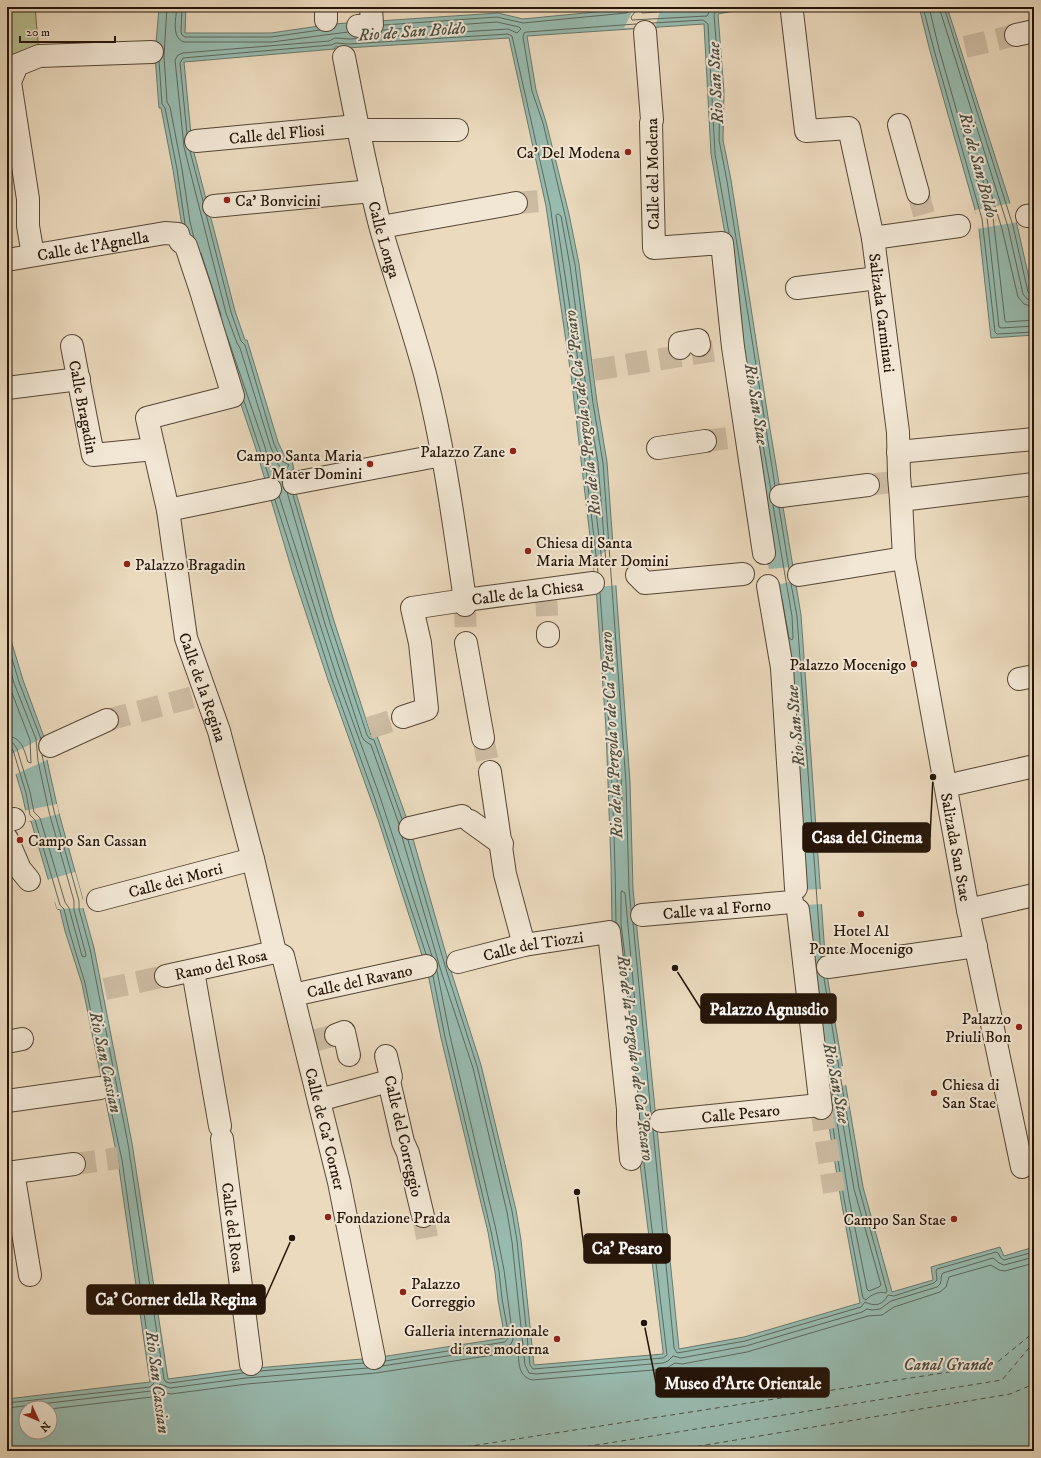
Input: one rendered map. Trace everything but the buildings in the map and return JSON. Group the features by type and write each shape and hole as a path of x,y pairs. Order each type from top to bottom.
{"street":[{"path":"358,26 372,25 371,7"},
{"name":"Salizada Carminati","path":"792,12 806,131 849,128 873,238 898,432 898,488"},
{"name":"Calle del Modena","path":"645,32 652,120 654,248 722,243 732,348 744,436 764,552"},
{"path":"33,255 28,226 28,200 10,82 17,65 39,56 152,52"},
{"name":"Calle Longa","path":"344,57 358,128 381,228 425,374 442,455"},
{"path":"899,125 918,193"},
{"name":"Calle del Fliosi","path":"196,141 358,128 456,130"},
{"path":"214,206 372,191"},
{"path":"381,228 516,203"},
{"path":"873,238 928,227 959,226"},
{"name":"Calle de l'Agnella","path":"7,260 166,233 178,234 180,241 186,246 202,291 233,396 147,418"},
{"path":"797,288 878,278"},
{"name":"Calle Bragadin","path":"72,346 93,455 154,449"},
{"path":"7,388 78,379"},
{"name":"Calle de la Regina","path":"147,418 168,510 186,638 219,731 253,859 275,952"},
{"path":"898,452 1034,439"},
{"path":"658,448 705,441"},
{"path":"294,483 442,455"},
{"name":"Calle de la Chiesa","path":"442,455 451,502 465,603 546,592 594,583"},
{"path":"898,488 1034,484"},
{"path":"781,496 868,485"},
{"name":"Salizada San Stae","path":"898,488 904,558 968,910 1022,1167"},
{"path":"168,510 270,489"},
{"path":"799,575 904,558"},
{"path":"637,575 645,583 743,574"},
{"path":"768,586 782,668 795,900"},
{"path":"403,717 426,709 420,643 407,609 465,603"},
{"path":"466,643 483,738"},
{"path":"50,746 106,720"},
{"path":"946,786 1030,767"},
{"path":"490,772 506,874 524,945"},
{"path":"410,828 466,818 502,844"},
{"path":"7,839 20,869 29,880"},
{"name":"Calle dei Morti","path":"98,900 253,859"},
{"path":"968,910 1034,895"},
{"name":"Calle va al Forno","path":"642,915 795,900"},
{"name":"Calle Pesaro","path":"660,1121 820,1104 795,900"},
{"name":"Calle del Tiozzi","path":"458,962 524,945 609,932 628,1109 631,1159"},
{"path":"828,967 976,946"},
{"name":"Ramo del Rosa","path":"166,976 275,952"},
{"name":"Calle de Ca' Corner","path":"275,952 283,956 293,995 309,1042 319,1100 338,1182 374,1358"},
{"name":"Calle del Ravano","path":"293,995 426,966"},
{"name":"Calle del Rosa","path":"193,970 221,1132 251,1364"},
{"path":"336,1035 344,1032 349,1055"},
{"name":"Calle del Correggio","path":"386,1056 390,1077 389,1081 403,1142 408,1153 423,1216"},
{"path":"319,1100 389,1081"},
{"path":"7,1101 100,1088"},
{"path":"30,1275 10,1173 74,1164"}],"green space":[{"path":"7,7 35,7 39,53 11,56 7,63"}],"water":[{"path":"159,7 186,7 185,33 271,33 333,24 498,13 523,19 647,7 756,7 718,14 724,92 723,140 731,180 801,615 826,969 863,1187 892,1292 933,1280 931,1267 1000,1247 1004,1256 1034,1247 1034,1451 7,1451 7,1399 150,1382 118,1161 82,984 60,910 57,909 31,821 28,821 22,794 7,745 7,627 23,680 44,737 47,760 58,810 83,900 83,908 94,948 132,1143 168,1379 245,1369 374,1358 505,1338 488,1232 441,1038 428,974 379,822 328,680 293,574 255,446 183,233 173,170 161,108 159,108 155,56","holes":["704,24 711,154 726,240 771,587 818,1058 841,1200 860,1303 744,1337 679,1349 633,889 630,782 607,462 597,402 579,264 569,214 546,122 536,90 527,36","509,38 546,206 571,375 596,587 606,729 612,925 663,1351 663,1354 534,1365 521,1240 516,1210 481,1065 450,968 409,825 376,733 371,735 334,621 291,476 290,471 294,469 291,458 286,459 278,442 247,340 245,340 235,311 192,145 184,62 335,49 335,47 346,46 346,48"]},
{"name":"Rio de San Boldo","path":"919,7 947,7 1017,225 1034,300 1034,335 991,338 978,220"}],"pier":[{"path":"661,7 655,27 624,28 634,8"},
{"path":"1012,203 1018,222 977,229 975,210"},
{"path":"614,546 619,585 596,587 593,559"},
{"path":"765,552 767,552 769,569 792,567 797,580 769,587"},
{"path":"46,736 49,759 14,775 8,756"},
{"path":"57,804 59,814 26,822 23,811"},
{"path":"75,872 83,900 85,900 85,908 57,909 47,880"},
{"path":"822,889 823,904 801,905 800,890"},
{"path":"841,1066 844,1066 847,1085 826,1088 819,1078 843,1075"}],"ferry route":[{"path":"439,1451 994,1365 1034,1332"},
{"path":"559,1451 1002,1380 1034,1342"},
{"path":"670,1451 1010,1394 1034,1384"}],"tunnel":[{"path":"965,47 1016,35"},
{"path":"918,193 927,225"},
{"path":"516,203 540,201"},
{"path":"594,370 730,348"},
{"path":"705,441 742,436"},
{"path":"868,485 893,482"},
{"path":"546,594 548,633"},
{"path":"465,605 466,643"},
{"path":"107,720 205,694"},
{"path":"369,728 403,717"},
{"path":"483,738 490,772"},
{"path":"105,989 166,976"},
{"path":"313,1041 336,1035"},
{"path":"821,1108 834,1192"},
{"path":"74,1164 118,1158"},
{"path":"423,1216 428,1243"}],"place":[{"name":"Ca' Del Modena","path":"628,152"},
{"name":"Ca' Bonvicini","path":"227,200"},
{"name":"Palazzo Zane","path":"513,451"},
{"name":"Campo Santa Maria Mater Domini","path":"370,464"},
{"name":"Chiesa di Santa Maria Mater Domini","path":"528,551"},
{"name":"Palazzo Bragadin","path":"127,564"},
{"name":"Palazzo Mocenigo","path":"914,664"},
{"name":"Casa del Cinema","path":"933,777"},
{"name":"Campo San Cassan","path":"20,840"},
{"name":"Hotel Al Ponte Mocenigo","path":"861,914"},
{"name":"Palazzo Agnusdio","path":"675,968"},
{"name":"Palazzo Priuli Bon","path":"1019,1027"},
{"name":"Chiesa di San Stae","path":"934,1093"},
{"name":"Ca' Pesaro","path":"577,1192"},
{"name":"Fondazione Prada","path":"328,1217"},
{"name":"Campo San Stae","path":"954,1219"},
{"name":"Ca' Corner della Regina","path":"292,1238"},
{"name":"Palazzo Correggio","path":"403,1292"},
{"name":"Museo d'Arte Orientale","path":"644,1323"},
{"name":"Galleria internazionale di arte moderna","path":"557,1339"}],"water label":[{"name":"Rio San Stae","path":"715,83"},
{"name":"Rio San Stae","path":"757,404"},
{"name":"Rio de la Pergola o de Ca' Pesaro","path":"582,413"},
{"name":"Rio San Stae","path":"795,726"},
{"name":"Rio de la Pergola o de Ca' Pesaro","path":"611,735"},
{"name":"Rio de la Pergola o de Ca' Pesaro","path":"636,1058"},
{"name":"Rio San Cassian","path":"106,1062"},
{"name":"Rio San Stae","path":"837,1083"},
{"name":"Canal Grande","path":"948,1364"},
{"name":"Rio San Cassian","path":"158,1382"}]}
